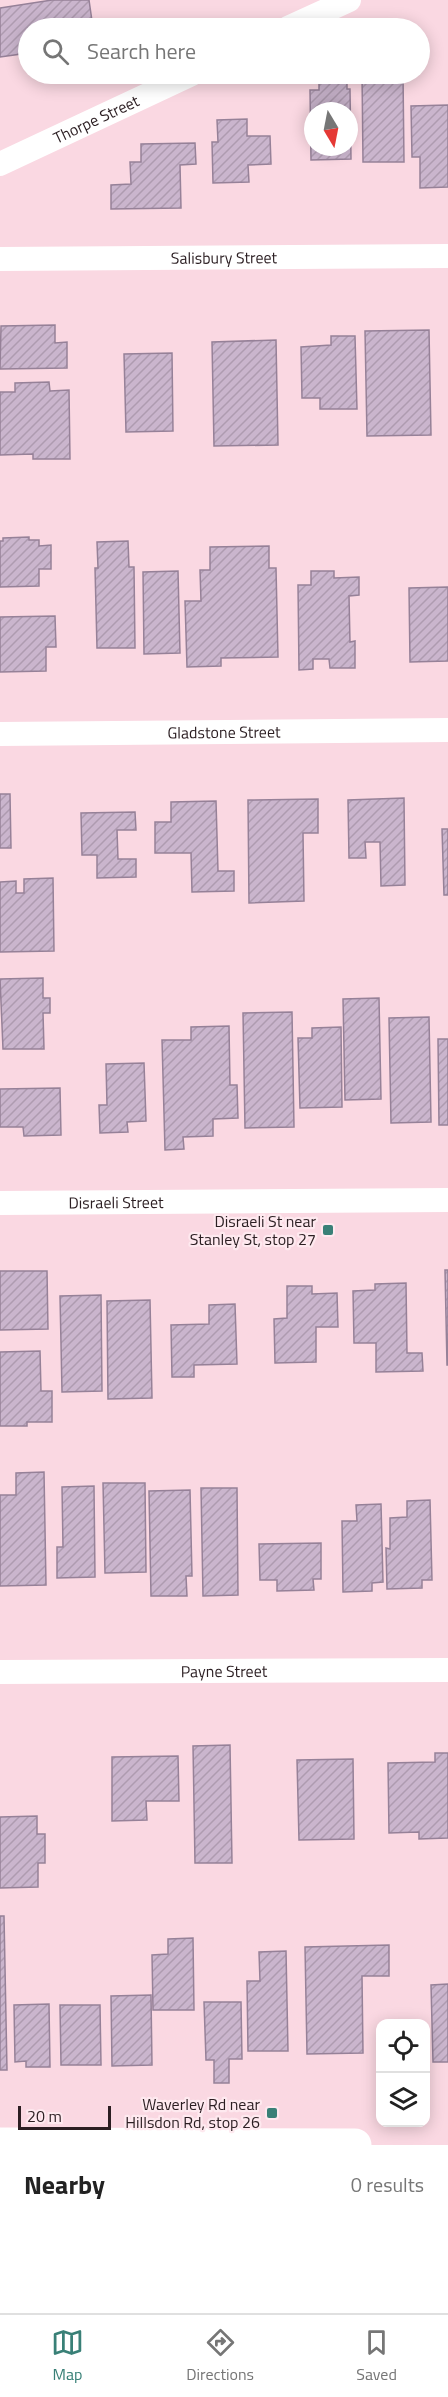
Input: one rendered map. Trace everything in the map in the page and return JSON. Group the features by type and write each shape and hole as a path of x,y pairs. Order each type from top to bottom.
{"street":[{"path":"309,18 348,0"},
{"name":"Thorpe Street","path":"0,164 171,84"},
{"path":"0,249 11,259"},
{"name":"Salisbury Street","path":"11,259 448,256"},
{"name":"Gladstone Street","path":"0,734 448,729"},
{"name":"Disraeli Street","path":"0,1203 448,1200"},
{"name":"Payne Street","path":"0,1672 448,1670"},
{"path":"0,2144 355,2145"}],"building":[{"path":"52,0 89,0 92,18 18,18 18,54 0,57 0,8"},
{"path":"319,84 347,84 347,89 350,89 350,102 310,102 310,90 319,90"},
{"path":"362,84 403,84 404,162 363,162"},
{"path":"448,105 448,187 420,188 420,157 412,157 411,106"},
{"path":"247,119 247,136 270,136 271,164 248,165 249,182 213,183 212,142 218,142 217,120"},
{"path":"195,143 196,164 180,165 181,208 111,209 111,185 131,184 130,162 141,162 141,144"},
{"path":"311,156 351,156 351,159 311,160"},
{"path":"55,325 55,343 67,342 67,368 0,369 1,326"},
{"path":"429,330 431,435 367,436 365,331"},
{"path":"331,336 355,336 357,409 320,409 320,398 302,398 301,347 331,345"},
{"path":"276,340 278,445 214,446 212,342"},
{"path":"172,353 173,431 126,432 124,354"},
{"path":"49,382 50,391 69,390 70,459 33,459 33,454 0,455 0,392 15,392 15,383"},
{"path":"29,537 29,540 39,540 39,546 51,545 51,569 39,569 39,586 0,587 0,541 3,541 3,538"},
{"path":"128,541 129,567 134,567 135,648 97,648 95,568 98,568 97,542"},
{"path":"269,546 269,568 276,568 278,657 221,658 221,666 187,667 185,601 201,601 200,570 210,570 210,547"},
{"path":"178,571 180,653 144,654 143,572"},
{"path":"311,571 334,571 334,578 359,577 359,595 349,596 350,642 355,641 355,668 330,668 329,659 313,659 313,669 299,670 298,585 311,585"},
{"path":"448,587 448,661 410,662 409,588"},
{"path":"55,616 56,647 46,647 46,671 0,672 0,617"},
{"path":"0,794 10,794 11,848 0,848"},
{"path":"404,798 405,885 381,886 380,842 365,842 366,858 349,858 348,800"},
{"path":"318,799 318,833 303,833 304,901 249,903 248,800"},
{"path":"216,801 218,871 234,871 234,891 192,892 191,853 155,853 155,822 171,822 171,802"},
{"path":"135,812 136,830 117,830 118,859 136,859 136,877 97,878 97,855 82,855 81,813"},
{"path":"442,829 448,829 448,895 444,895"},
{"path":"53,878 54,951 0,952 0,882 16,881 16,893 24,893 24,879"},
{"path":"43,978 43,998 50,998 50,1013 43,1013 44,1049 3,1049 0,979"},
{"path":"379,998 381,1099 345,1100 343,999"},
{"path":"292,1012 294,1127 245,1128 243,1013"},
{"path":"429,1017 431,1122 391,1123 389,1018"},
{"path":"229,1026 230,1085 237,1085 238,1118 213,1119 213,1136 183,1137 184,1149 165,1150 162,1040 191,1040 191,1027"},
{"path":"341,1027 342,1107 300,1108 298,1038 312,1038 312,1028"},
{"path":"438,1039 448,1039 448,1125 439,1125"},
{"path":"144,1063 146,1121 127,1122 128,1132 100,1133 99,1105 107,1105 106,1064"},
{"path":"60,1088 61,1135 24,1136 23,1127 0,1127 0,1089"},
{"path":"445,1270 448,1270 448,1365 447,1365"},
{"path":"0,1271 47,1271 48,1329 0,1330"},
{"path":"406,1283 407,1353 422,1353 423,1371 376,1372 376,1343 354,1343 353,1291 375,1290 375,1284"},
{"path":"287,1286 312,1286 312,1294 337,1293 338,1327 316,1327 316,1362 275,1363 274,1319 287,1318"},
{"path":"101,1295 102,1391 62,1392 60,1296"},
{"path":"150,1300 152,1398 108,1399 107,1301"},
{"path":"235,1304 237,1364 194,1365 194,1377 172,1377 171,1325 209,1324 209,1305"},
{"path":"40,1351 41,1391 52,1391 52,1422 27,1422 27,1426 0,1426 0,1352"},
{"path":"44,1472 46,1585 0,1586 0,1495 16,1495 16,1473"},
{"path":"103,1483 145,1483 146,1572 105,1573"},
{"path":"94,1486 95,1577 57,1578 57,1547 63,1547 62,1487"},
{"path":"201,1488 237,1488 238,1595 203,1596"},
{"path":"190,1490 192,1576 186,1576 187,1596 151,1596 149,1491"},
{"path":"430,1500 432,1580 422,1580 422,1588 387,1589 386,1548 390,1549 390,1518 407,1517 407,1501"},
{"path":"381,1504 383,1582 372,1583 372,1591 343,1592 342,1521 357,1521 356,1505"},
{"path":"321,1543 321,1579 313,1579 314,1590 277,1591 277,1580 260,1580 259,1544"},
{"path":"230,1745 232,1863 195,1863 193,1746"},
{"path":"435,1753 448,1753 448,1838 419,1839 419,1832 389,1833 388,1763 435,1762"},
{"path":"178,1756 179,1801 146,1801 147,1820 112,1821 112,1757"},
{"path":"353,1759 354,1839 299,1840 297,1760"},
{"path":"37,1816 37,1834 45,1834 45,1863 38,1863 38,1887 0,1888 0,1817"},
{"path":"0,1916 4,1916 7,2070 0,2070"},
{"path":"193,1938 194,2010 153,2010 152,1955 168,1954 168,1939"},
{"path":"389,1945 389,1976 362,1976 363,2053 307,2054 305,1947"},
{"path":"286,1951 288,2051 248,2051 247,1981 260,1981 259,1952"},
{"path":"448,1984 448,2062 433,2062 431,1985"},
{"path":"151,1995 152,2065 112,2066 111,1996"},
{"path":"204,2002 241,2002 242,2059 229,2059 229,2083 214,2083 214,2060 206,2060"},
{"path":"49,2004 50,2067 26,2067 26,2061 15,2062 14,2005"},
{"path":"60,2005 100,2005 101,2065 61,2065"}],"place":[{"name":"Disraeli St near Stanley St, stop 27","path":"328,1230"},
{"name":"Waverley Rd near Hillsdon Rd, stop 26","path":"272,2113"}]}
